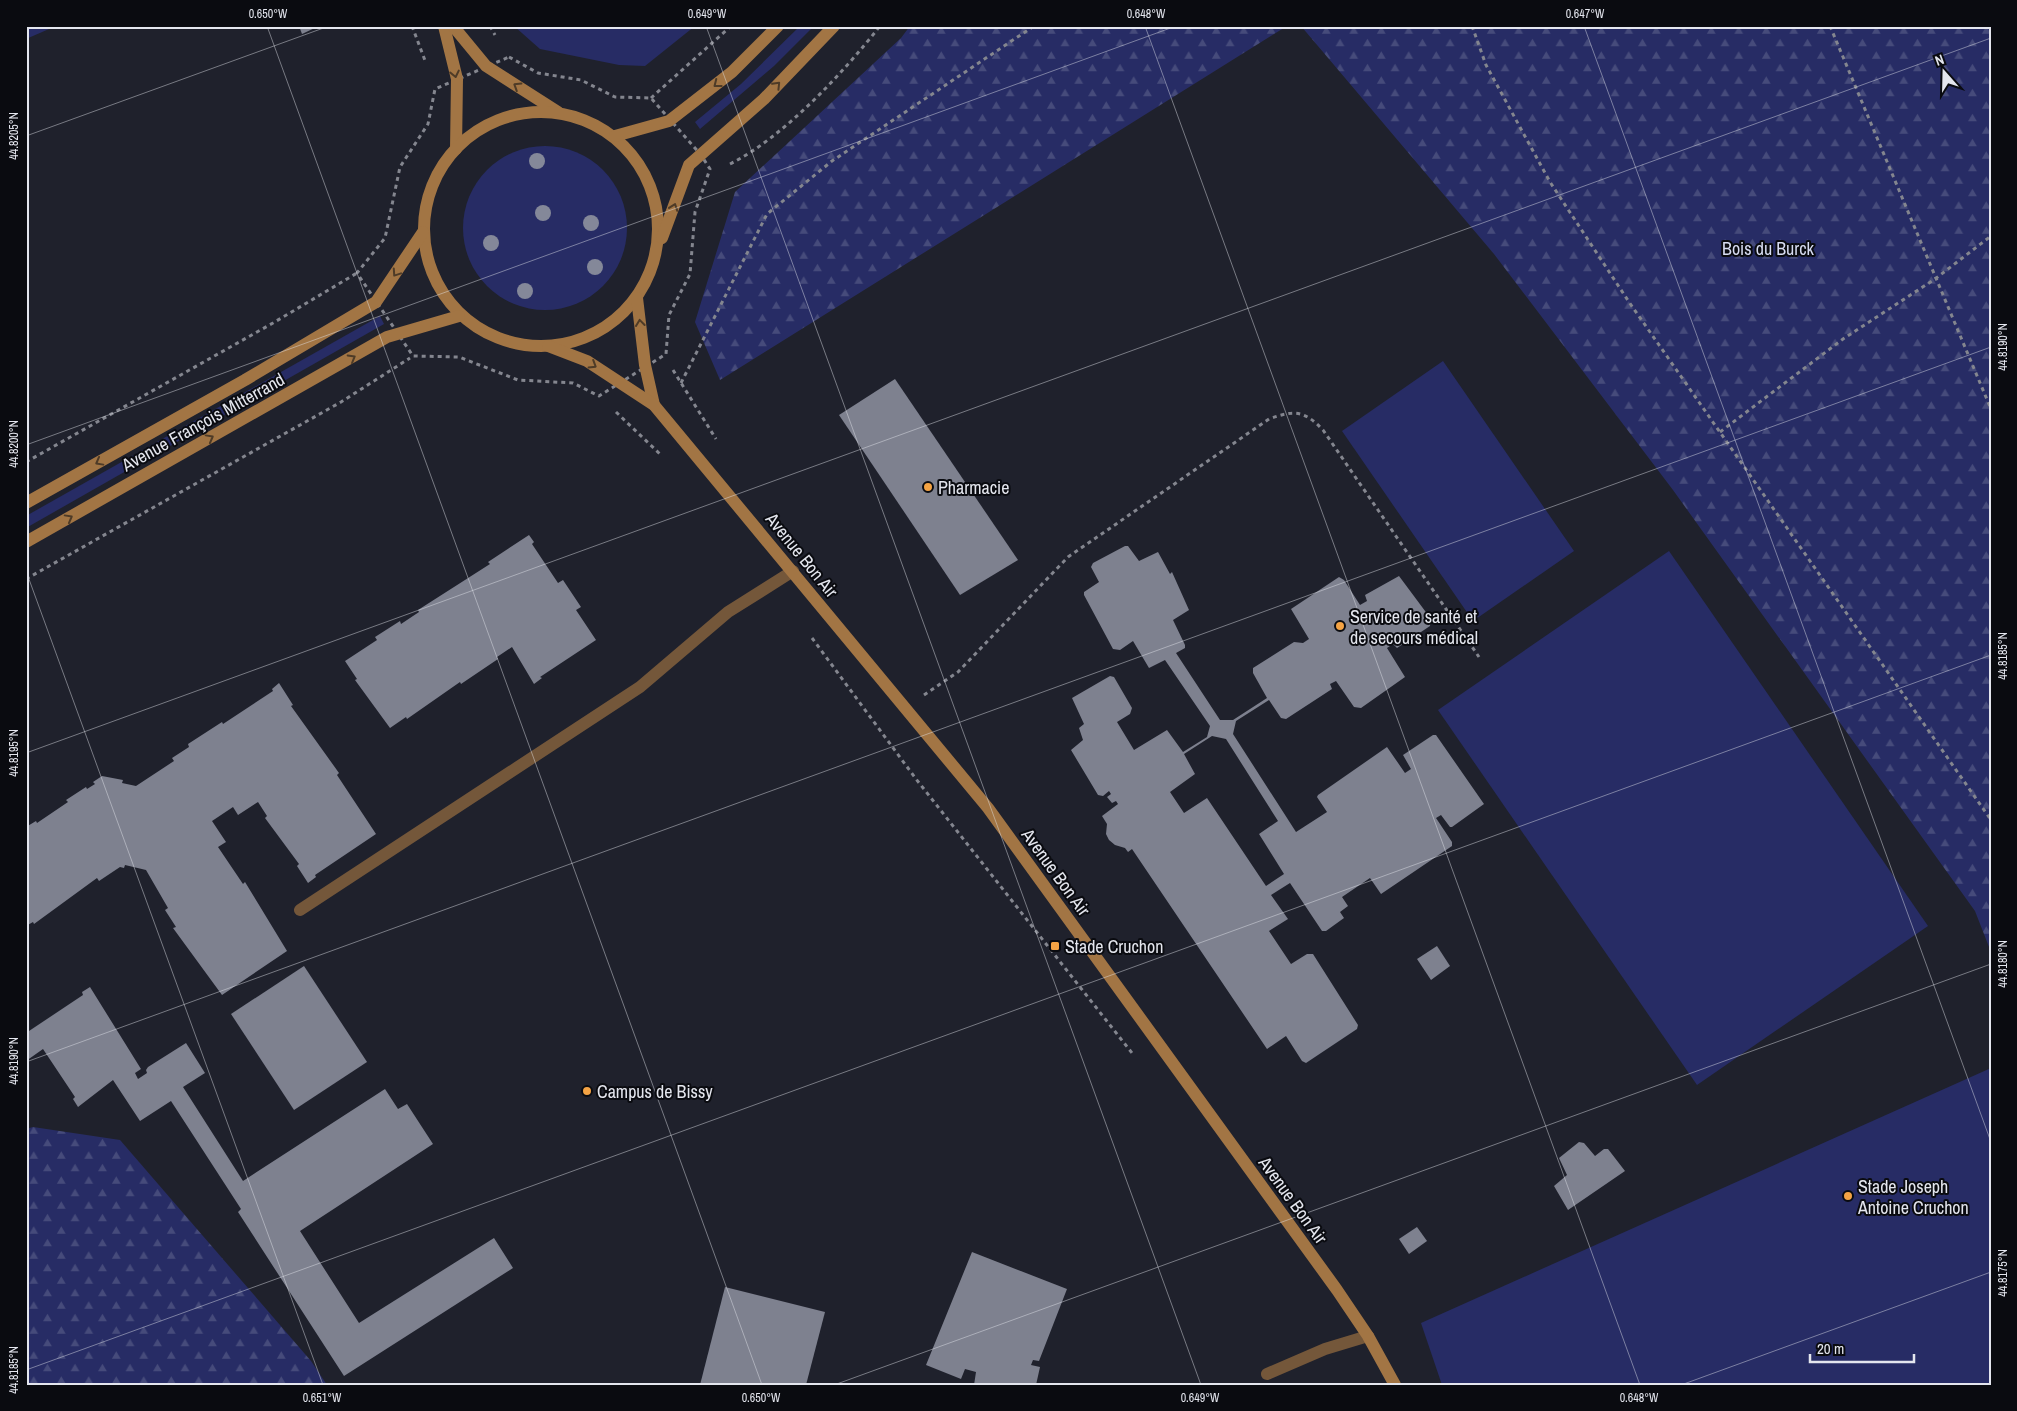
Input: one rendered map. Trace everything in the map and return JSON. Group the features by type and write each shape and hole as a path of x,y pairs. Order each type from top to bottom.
{"main road":[{"path":"444,26 457,79 456,149"},
{"path":"453,26 486,66 558,112"},
{"path":"615,136 670,121 732,72 778,26"},
{"path":"657,252 659,220 652,188 637,160 615,136 588,120 558,112 527,112 497,119 466,138 442,164 428,197 423,232 429,264 442,293 459,316 484,332 521,344 548,346 575,341 603,329 628,308 636,298 646,282 689,165 764,99 834,26"},
{"name":"Avenue François Mitterrand","path":"26,503 245,380 376,302 423,232"},
{"name":"Avenue Bon Air","path":"636,298 645,365 654,405"},
{"name":"Avenue François Mitterrand","path":"26,542 388,337 459,316"},
{"name":"Avenue Bon Air","path":"548,346 587,361 654,405 988,808 1368,1336 1395,1385"}],"lane":[{"path":"300,910 640,687 728,612 793,571"},
{"path":"1267,1374 1325,1349 1368,1336"}],"path":[{"path":"412,26 428,71"},
{"path":"435,90 509,57 538,73 581,80 615,97 651,98 730,26"},
{"path":"724,165 731,164 771,137 847,68 880,26"},
{"path":"682,383 767,214 832,161 1034,26"},
{"path":"1472,26 1486,65 1550,182 1720,432 1991,820"},
{"path":"1830,26 1991,409"},
{"path":"26,462 274,323 357,273 385,238 400,167 428,124 435,90 432,80"},
{"path":"651,98 701,155 710,169"},
{"path":"710,169 717,167"},
{"path":"710,169 695,212 690,274 668,315 666,354 717,440"},
{"path":"1720,432 1843,339 1935,279 1991,236"},
{"path":"357,273 413,356"},
{"path":"599,396 645,365 666,354"},
{"path":"26,579 341,402 413,356 459,358 518,380 573,383 599,396 606,403"},
{"path":"614,410 664,458"},
{"path":"905,708 958,672 1068,556 1269,419 1288,412 1302,414 1313,419 1323,430 1479,657"},
{"path":"810,636 916,779 1133,1054"}],"green space":[{"path":"26,26 56,26 26,39"},
{"path":"514,26 695,26 645,66 619,65 540,49"},
{"path":"800,26 814,26 774,66 700,129 695,122 741,84"},
{"path":"910,26 1287,26 720,380 695,322 735,192 901,38"},
{"name":"Bois du Burck","path":"1301,26 1991,26 1991,952 1975,911 1673,490 1494,254"},
{"path":"537,146 553,146 576,152 591,160 603,170 613,182 621,197 627,220 627,236 621,259 613,274 603,286 591,296 576,304 553,310 537,310 514,304 499,296 477,274 467,252 463,236 463,220 469,197 477,182 499,160 521,150"},
{"path":"380,316 384,324 26,528 26,516"},
{"path":"1443,361 1574,551 1473,621 1342,431"},
{"path":"1669,551 1928,926 1697,1085 1438,710"},
{"name":"Stade Joseph Antoine Cruchon","path":"1991,1068 1991,1385 1442,1385 1421,1323"},
{"path":"33,1127 120,1140 311,1361 327,1385 26,1385 26,1129"}],"building":[{"path":"299,26 319,26 302,34"},
{"name":"Pharmacie","path":"895,379 1018,560 960,595 839,415"},
{"path":"529,535 534,542 532,544 558,583 563,580 581,607 576,610 596,640 540,677 542,678 534,684 512,647 461,684 460,682 407,719 406,717 390,728 355,680 357,679 345,661 377,640 375,637 400,621 401,624 419,612 418,610 490,564 488,562"},
{"path":"1125,546 1128,546 1139,561 1158,552 1170,574 1172,572 1189,610 1173,620 1185,645 1185,648 1176,653 1220,720 1233,720 1267,698 1253,673 1253,668 1294,642 1303,643 1309,639 1291,609 1339,577 1344,580 1360,605 1367,601 1365,595 1399,576 1431,619 1430,626 1397,648 1393,644 1387,648 1405,677 1361,708 1354,707 1336,681 1330,684 1332,689 1286,719 1281,718 1269,700 1236,721 1233,734 1296,832 1327,812 1317,797 1318,795 1387,747 1405,773 1411,769 1403,755 1433,735 1436,735 1484,804 1452,827 1441,815 1436,818 1452,842 1452,846 1381,894 1370,878 1342,897 1348,906 1340,912 1344,918 1326,931 1322,931 1290,883 1271,895 1288,919 1269,931 1291,964 1307,954 1313,954 1358,1025 1357,1029 1306,1063 1302,1061 1286,1036 1267,1049 1132,849 1128,852 1125,848 1115,845 1106,834 1107,824 1102,816 1118,804 1116,801 1112,803 1107,797 1111,794 1109,791 1103,796 1098,795 1071,750 1083,740 1079,728 1084,724 1072,698 1110,676 1114,677 1132,708 1130,714 1117,722 1134,750 1167,730 1183,752 1207,737 1210,726 1165,660 1149,668 1133,641 1120,650 1113,649 1084,595 1084,592 1099,582 1091,567 1093,563","holes":["1212,736 1226,739 1278,821 1259,834 1284,874 1266,886 1207,798 1184,813 1170,792 1195,774 1184,754"]},
{"path":"279,683 293,705 291,706 339,773 337,775 376,834 315,875 316,877 308,883 297,866 299,864 265,818 267,816 258,802 238,815 233,807 212,821 226,842 218,847 243,884 245,882 287,951 222,995 173,928 176,927 165,910 168,908 146,870 125,865 124,868 120,867 99,881 97,878 34,924 33,922 26,926 26,827 36,821 37,823 68,802 66,800 86,787 87,789 95,784 93,782 102,776 123,780 122,783 136,786 174,761 172,758 189,747 188,744 222,722 223,724 273,691 272,689"},
{"path":"1437,946 1450,966 1431,980 1417,959"},
{"path":"304,966 367,1062 294,1110 231,1014"},
{"path":"90,987 141,1069 135,1073 138,1079 147,1073 148,1067 186,1043 205,1073 183,1087 243,1181 385,1089 398,1109 407,1104 433,1144 300,1231 359,1323 494,1238 513,1268 344,1376 238,1212 241,1209 171,1101 140,1121 113,1080 78,1107 73,1099 75,1097 43,1049 26,1061 26,1033 83,995 82,992"},
{"path":"1579,1142 1584,1143 1595,1156 1604,1149 1608,1149 1625,1171 1568,1210 1554,1186 1567,1175 1559,1158"},
{"path":"1417,1227 1427,1241 1409,1254 1399,1239"},
{"path":"972,1252 1067,1289 1039,1361 1033,1360 1031,1365 1040,1367 1036,1385 974,1385 976,1372 965,1369 961,1379 926,1365"},
{"path":"725,1287 825,1312 806,1385 700,1385"}],"place":[{"name":"Pharmacie","path":"928,487"},
{"name":"Service de santé et de secours médical","path":"1340,626"},
{"name":"Stade Cruchon","path":"1055,946"},
{"name":"Campus de Bissy","path":"587,1091"},
{"name":"Stade Joseph Antoine Cruchon","path":"1848,1196"}]}
